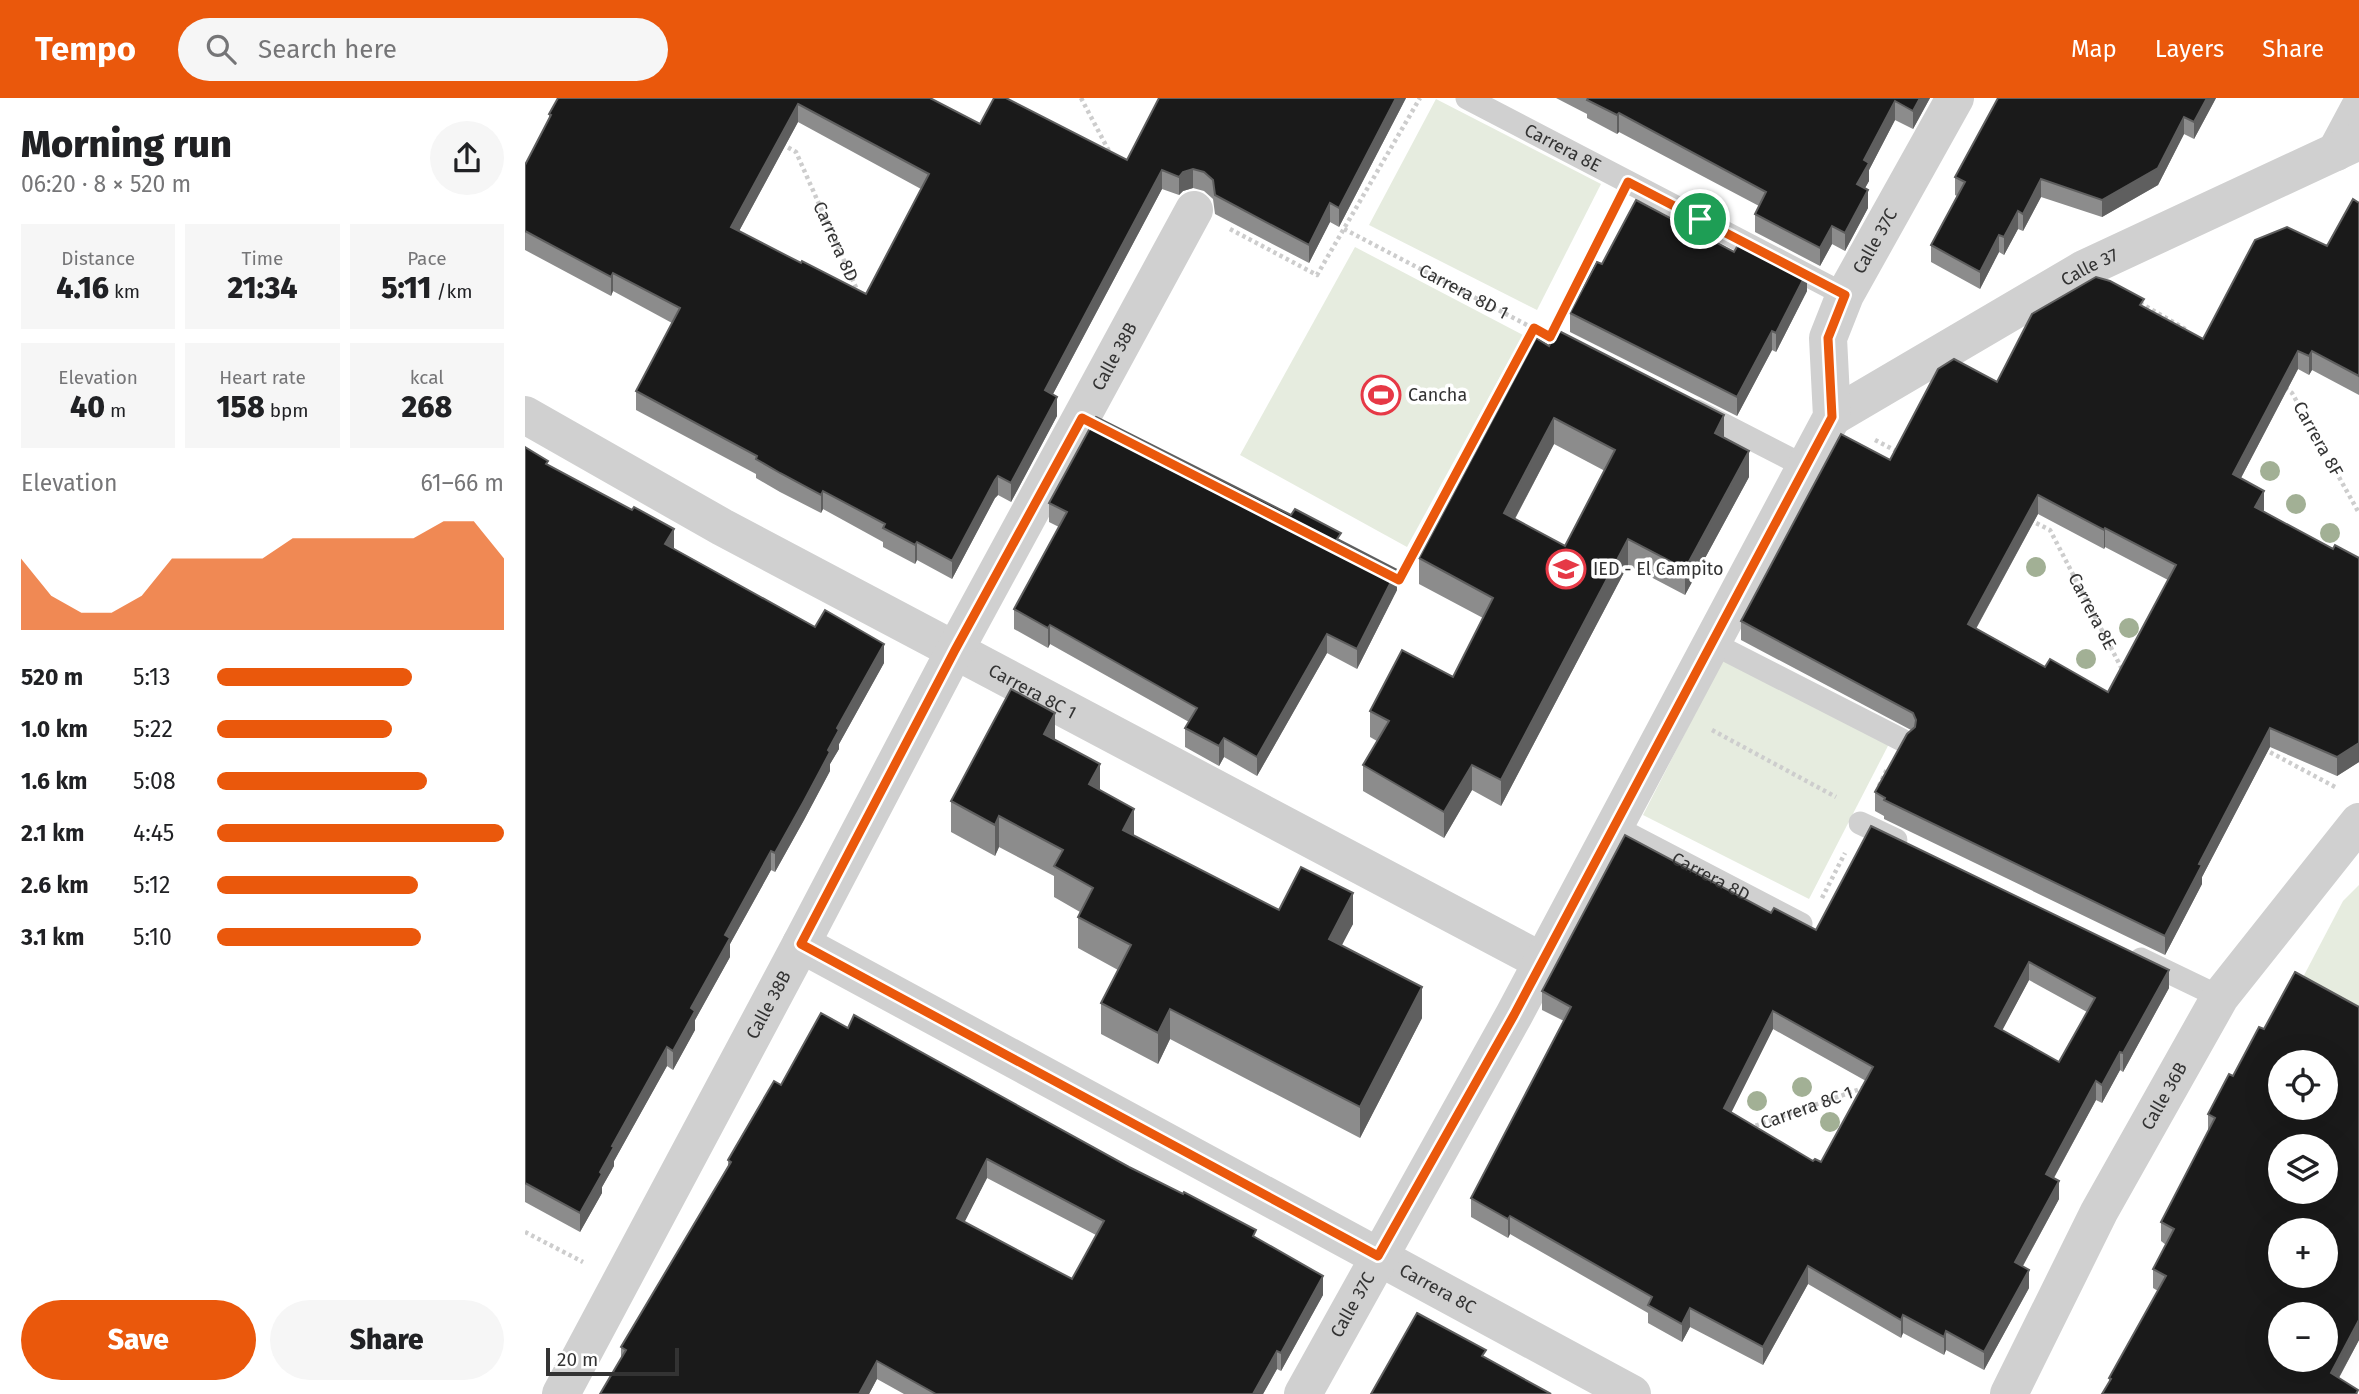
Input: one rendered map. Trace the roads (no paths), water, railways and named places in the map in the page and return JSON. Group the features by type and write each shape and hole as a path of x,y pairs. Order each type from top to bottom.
{"street":[{"name":"Calle 37C","path":"1303,1394 1514,1015 1832,417 1828,338 1845,295 1955,98"},
{"path":"2348,147 2359,109"},
{"name":"Calle 37","path":"1832,417 2084,269 2348,147"},
{"name":"Calle 38B","path":"561,1394 955,650 1193,210"},
{"name":"Carrera 8C 1","path":"525,415 722,527 1541,961"},
{"name":"Calle 36B","path":"2009,1394 2099,1212 2220,997 2353,807"},
{"name":"Carrera 8C","path":"801,944 1632,1394"}],"lane":[{"name":"Carrera 8E","path":"1467,98 1845,295"},
{"path":"1672,399 1806,467"},
{"path":"1712,643 1902,740"},
{"path":"1860,823 1909,847"},
{"name":"Carrera 8D","path":"1615,827 1808,927"},
{"path":"2120,949 2220,997"}],"place":[{"name":"Cancha","path":"1381,395"},
{"name":"IED - El Campito","path":"1566,569"}]}
